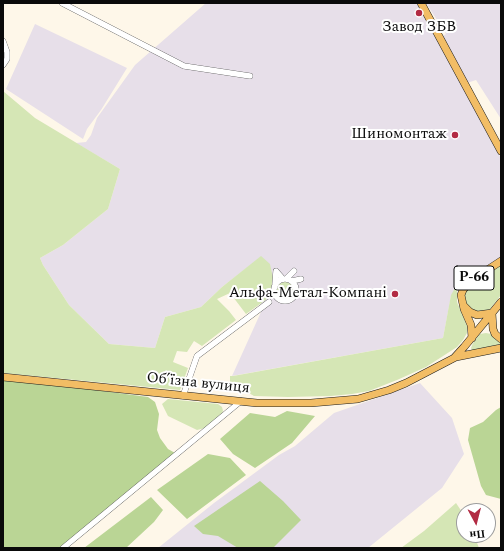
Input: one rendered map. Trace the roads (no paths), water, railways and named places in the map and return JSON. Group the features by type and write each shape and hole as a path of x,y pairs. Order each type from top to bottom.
{"main road":[{"path":"421,3 501,151"},
{"name":"Р-66","path":"501,261 479,274 465,287 461,295 463,304 470,312 477,315 492,312 501,302"},
{"path":"463,304 465,313 471,324 472,338"},
{"path":"454,358 492,312"},
{"path":"492,312 493,329 495,334 501,339"},
{"path":"454,358 501,348"},
{"name":"Об’їзна вулиця","path":"3,377 183,396 286,403 358,399 389,390 406,383 454,358"}],"street":[{"path":"62,3 184,66 250,76"},
{"path":"3,42 7,52 7,59 3,65"},
{"path":"183,396 197,356 269,302 274,292 276,271 289,281 296,293 293,298 287,301 281,300 269,302"},
{"path":"275,285 278,281 289,281"},
{"path":"274,292 276,297 281,300"},
{"path":"63,548 241,401"}],"place":[{"name":"Завод ЗБВ","path":"419,13"},
{"name":"Шиномонтаж","path":"455,135"},
{"name":"Альфа-Метал-Компані","path":"395,294"}]}
